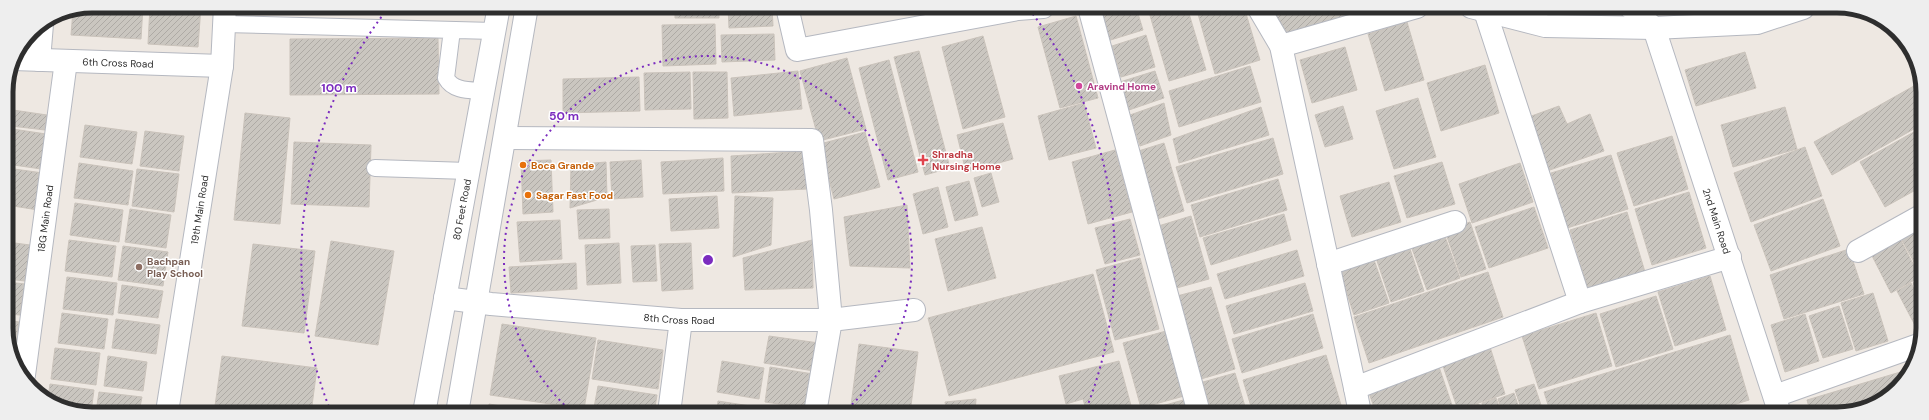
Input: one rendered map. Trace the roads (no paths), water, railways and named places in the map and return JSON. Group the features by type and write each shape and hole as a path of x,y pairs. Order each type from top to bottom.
{"street":[{"name":"80 Feet Road","path":"425,407 498,13"},
{"path":"458,407 526,13"},
{"path":"788,13 797,50 992,13"},
{"path":"1091,13 1197,407"},
{"path":"1262,13 1281,46 1359,407"},
{"path":"1281,46 1396,13"},
{"path":"1479,13 1580,302"},
{"path":"1494,13 1544,26 1654,28 1756,23 1787,13"},
{"path":"1637,13 1654,28"},
{"name":"19th Main Road","path":"168,407 222,66 225,15"},
{"name":"2nd Main Road","path":"1654,28 1730,257 1777,405"},
{"path":"40,60 42,31"},
{"name":"6th Cross Road","path":"20,59 222,66"},
{"name":"18G Main Road","path":"25,370 66,61"},
{"path":"505,138 812,140 821,210 831,320 817,407"},
{"path":"1858,251 1916,219"},
{"path":"1328,264 1455,222"},
{"path":"1354,388 1580,302 1730,257"},
{"name":"8th Cross Road","path":"445,298 477,303 681,320 831,320 914,310"},
{"path":"670,407 681,320"},
{"path":"1777,405 1913,347"}],"lane":[{"path":"225,15 452,30 494,31"},
{"path":"452,30 446,78 449,85 460,89 483,91"},
{"path":"375,168 468,171"}],"place":[{"name":"Aravind Home","path":"1079,86"},
{"name":"Shradha Nursing Home","path":"923,160"},
{"name":"Boca Grande","path":"523,165"},
{"name":"Sagar Fast Food","path":"528,195"},
{"name":"Bachpan Play School","path":"139,267"}]}
